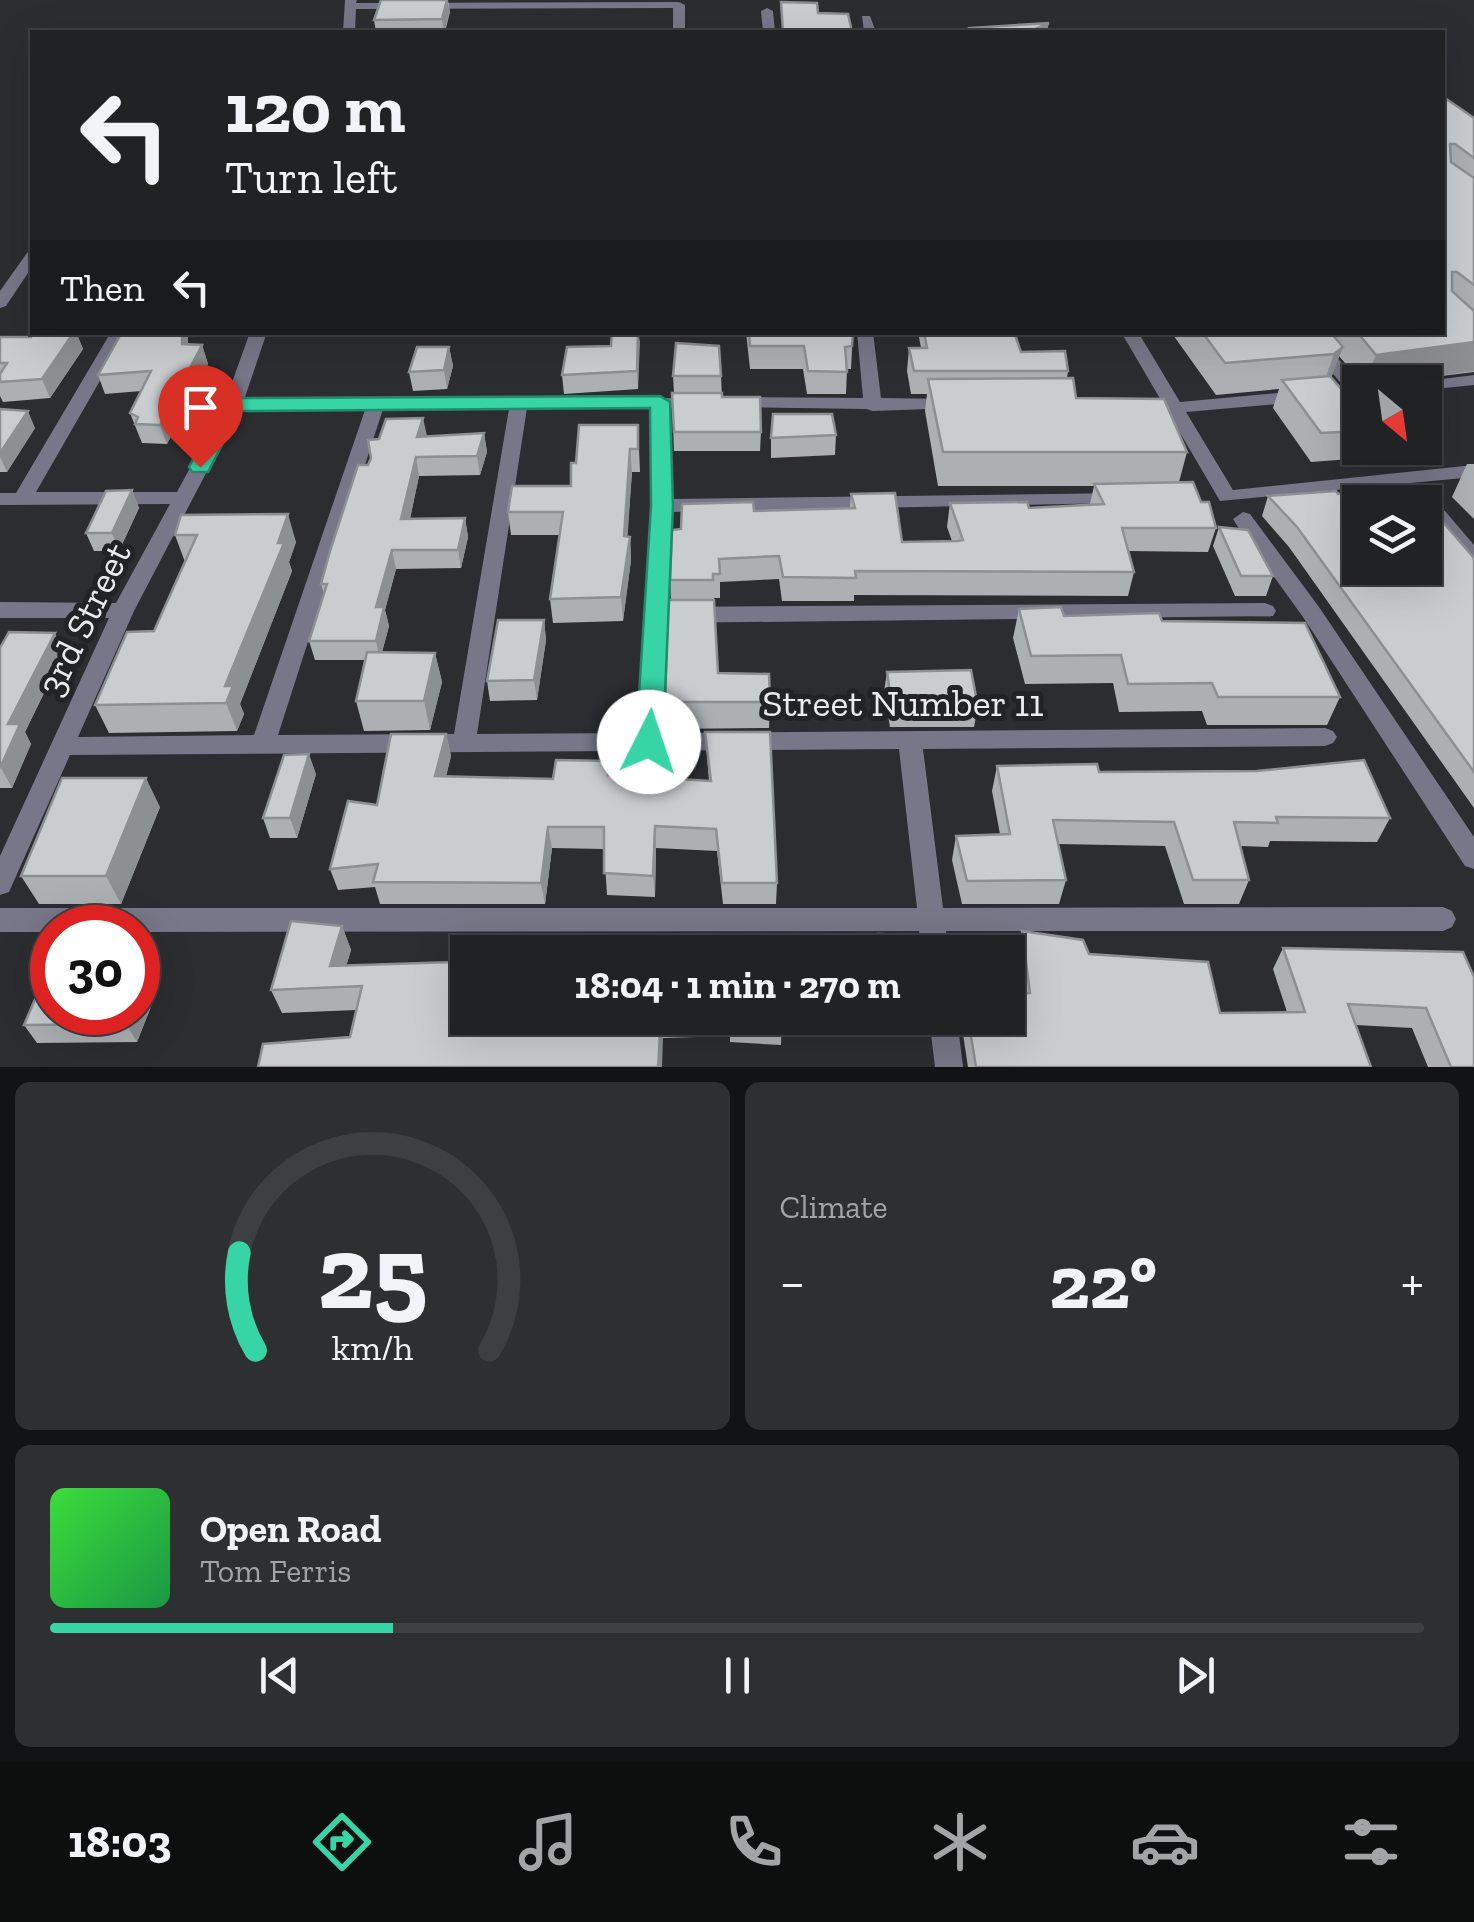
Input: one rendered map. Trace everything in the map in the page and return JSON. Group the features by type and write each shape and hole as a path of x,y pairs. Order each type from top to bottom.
{"street":[{"path":"349,30 350,3 563,2 679,4 679,30"},
{"path":"767,11 770,30"},
{"path":"866,18 869,30"},
{"path":"0,303 30,259"},
{"path":"24,498 118,335"},
{"name":"3rd Street","path":"0,884 123,611 232,404 258,335"},
{"path":"865,335 873,406"},
{"path":"1131,335 1227,497 1474,471"},
{"path":"1309,335 1342,374"},
{"path":"1442,383 1474,380"},
{"path":"1174,408 1342,393"},
{"path":"262,746 376,402"},
{"path":"464,745 519,402"},
{"path":"649,742 662,506 660,402"},
{"path":"232,404 967,404"},
{"path":"662,506 1130,496"},
{"path":"0,498 184,498"},
{"path":"1242,519 1311,612 1474,858"},
{"path":"1442,521 1474,558"},
{"path":"0,610 123,611"},
{"path":"658,614 1265,611"},
{"name":"Street Number 11","path":"62,746 1325,737"},
{"path":"910,740 933,935"},
{"path":"0,920 1443,919"},
{"path":"945,1035 948,1067"}],"building":[{"path":"381,0 447,0 442,19 374,20"},
{"path":"781,2 817,3 818,13 848,14 852,30 783,30"},
{"path":"1049,23 1033,30 970,28"},
{"path":"1445,98 1474,118 1474,158 1450,144 1451,162 1474,178 1474,285 1452,272 1452,291 1474,311 1474,342 1376,355 1359,335 1445,335"},
{"path":"72,335 42,379 0,382 7,363 0,363 0,337"},
{"path":"120,335 182,335 182,344 202,345 160,425 135,424 138,417 130,413 151,371 98,375"},
{"path":"612,335 638,335 637,371 562,375 567,347 611,346"},
{"path":"749,335 853,335 852,346 845,347 847,372 808,371 804,346 750,346"},
{"path":"925,335 1015,335 1021,352 1065,351 1068,371 914,371 909,348 927,348"},
{"path":"1204,335 1333,335 1343,347 1334,354 1225,363"},
{"path":"676,343 719,346 721,376 673,376"},
{"path":"417,347 449,347 444,370 409,372"},
{"path":"1330,376 1342,390 1342,432 1321,433 1282,380"},
{"path":"1073,378 1076,398 1164,399 1187,452 943,452 928,379"},
{"path":"672,393 760,397 761,432 674,432"},
{"path":"0,409 28,411 0,453"},
{"path":"773,414 832,414 836,435 771,438"},
{"path":"423,418 417,437 484,433 477,456 416,457 401,519 465,518 458,550 392,550 376,607 384,607 376,641 309,641 327,584 321,584 330,551 358,465 368,465 371,458 368,440 379,439 386,419"},
{"path":"579,425 638,425 638,449 630,449 624,536 630,537 621,597 550,599 563,512 508,512 512,486 571,486"},
{"path":"1193,482 1201,502 1209,502 1216,528 1122,528 1134,572 855,571 856,578 783,577 779,556 719,559 720,574 713,574 713,580 670,580 672,530 681,529 682,504 753,502 754,511 855,508 851,494 895,493 902,542 958,541 963,540 950,503 1027,502 1029,508 1104,504 1094,484"},
{"path":"132,490 112,533 86,533 106,491"},
{"path":"1342,494 1342,585 1442,585 1442,521 1474,558 1474,772 1297,527 1268,496"},
{"path":"288,514 278,543 284,543 225,686 233,686 226,703 95,705 127,632 154,631 197,535 175,535 181,515"},
{"path":"1219,527 1248,530 1273,576 1241,576"},
{"path":"668,600 714,600 718,673 769,674 770,702 665,702"},
{"path":"1061,607 1064,616 1159,613 1162,621 1305,623 1340,697 1218,697 1212,683 1128,684 1121,655 1031,656 1019,609"},
{"path":"498,620 544,620 534,680 487,681"},
{"path":"9,632 55,633 8,724 20,724 0,768 0,648"},
{"path":"367,652 435,653 424,701 356,701"},
{"path":"971,670 978,707 892,707 887,672"},
{"path":"705,732 770,732 777,883 722,883 716,829 655,826 653,876 604,873 604,827 548,827 541,883 373,882 378,864 330,869 348,801 377,805 391,734 446,734 435,776 553,779 556,760 610,761 608,775 711,781"},
{"path":"309,754 290,818 263,818 284,755"},
{"path":"1364,760 1390,818 1276,817 1278,823 1234,822 1249,880 1193,880 1174,822 1053,820 1066,880 967,881 956,836 1010,834 997,766 1097,764 1099,772 1257,771"},
{"path":"62,778 146,778 106,876 21,876"},
{"path":"291,921 342,926 330,966 450,962 450,1035 660,1035 658,1067 258,1067 263,1044 350,1037 362,986 271,990"},
{"path":"1022,931 1083,940 1089,954 1208,962 1220,1013 1305,1012 1283,948 1463,952 1474,977 1474,1067 1451,1067 1426,1008 1348,1004 1371,1067 976,1067 971,1035 1025,1035 1025,994 1030,993"}],"route":[{"path":"200,467 232,404 660,402 662,506 649,742"}]}
